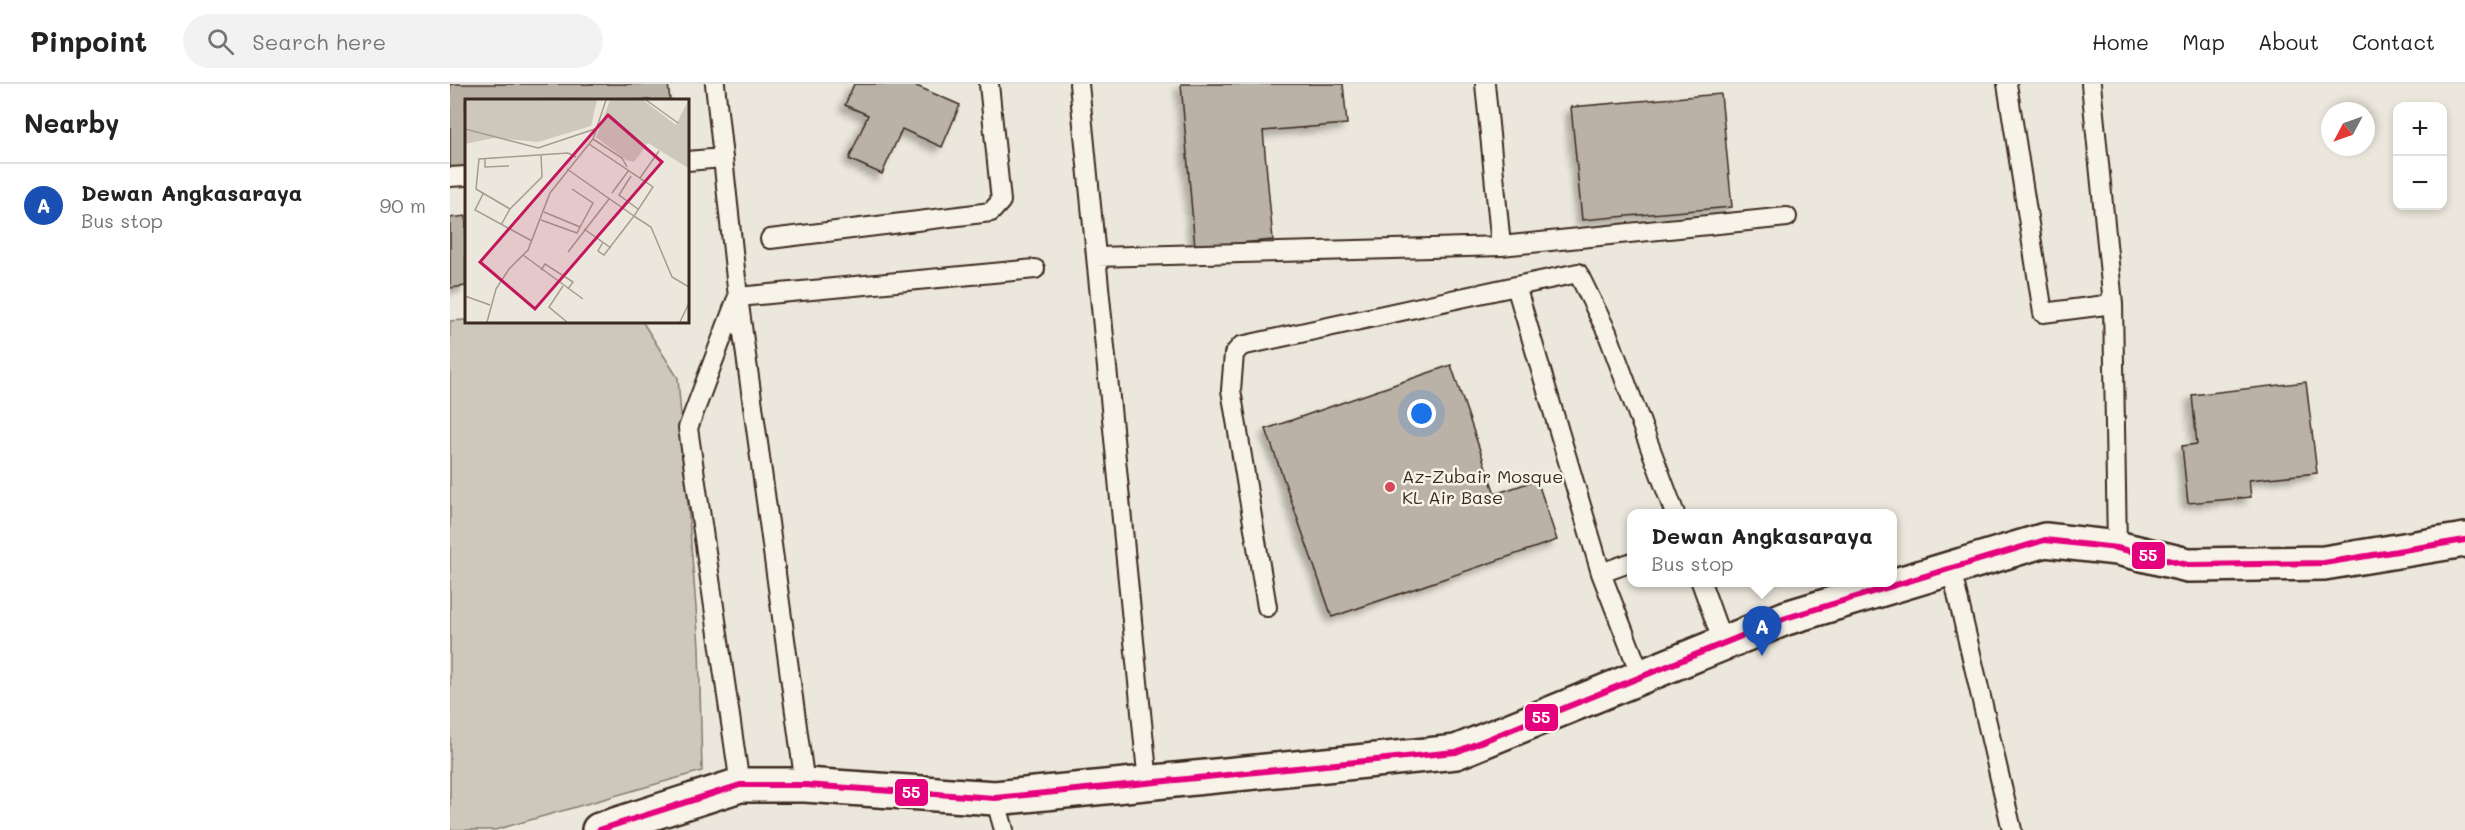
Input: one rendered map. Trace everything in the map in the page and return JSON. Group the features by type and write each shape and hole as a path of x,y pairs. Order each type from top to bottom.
{"street":[{"path":"1897,584 2045,540 2117,548 2188,565 2313,563 2465,540"},
{"path":"617,828 740,784 806,785 995,798 1456,752 1786,618 1888,587"}],"lane":[{"path":"715,84 738,297 806,785"},
{"path":"770,239 991,212 1002,201 988,84"},
{"path":"1079,84 1148,783"},
{"path":"1485,84 1501,246"},
{"path":"2007,84 2043,313 2113,304"},
{"path":"2091,84 2113,304 2117,548"},
{"path":"688,161 723,158"},
{"path":"450,177 465,176"},
{"path":"1097,257 1501,246 1787,217"},
{"path":"738,297 1035,269"},
{"path":"1267,607 1231,390 1234,354 1241,346 1578,273 1607,332 1673,509"},
{"path":"1516,286 1601,573 1641,676"},
{"path":"738,297 688,428 740,784"},
{"path":"1601,573 1627,564"},
{"path":"1951,568 2012,830"},
{"path":"1703,587 1723,643"},
{"path":"995,798 1004,830"}],"shaded area":[{"path":"450,321 643,322 678,378 699,646 702,771 495,830 450,830"}],"building":[{"path":"450,84 668,84 670,99 465,99 465,168 450,169"},
{"path":"854,84 912,84 960,105 942,147 902,129 882,174 849,159 868,115 845,105"},
{"path":"1181,84 1343,84 1347,124 1263,131 1273,240 1195,247"},
{"path":"1721,94 1732,207 1582,220 1571,107"},
{"path":"465,216 465,286 450,288 450,218"},
{"name":"Az-Zubair Mosque KL Air Base","path":"1451,365 1495,494 1537,480 1557,540 1332,617 1266,429"},
{"path":"2306,382 2317,473 2249,480 2251,497 2188,503 2182,446 2197,444 2192,395"}],"transit line":[{"name":"55","path":"1897,585 2045,540 2117,548 2188,565 2324,563 2465,540"},
{"name":"55","path":"599,830 740,785 805,785 995,798 1456,752 1786,618 1889,587"}],"place":[{"name":"Az-Zubair Mosque KL Air Base","path":"1390,487"},
{"name":"Dewan Angkasaraya","path":"1762,656"}]}
